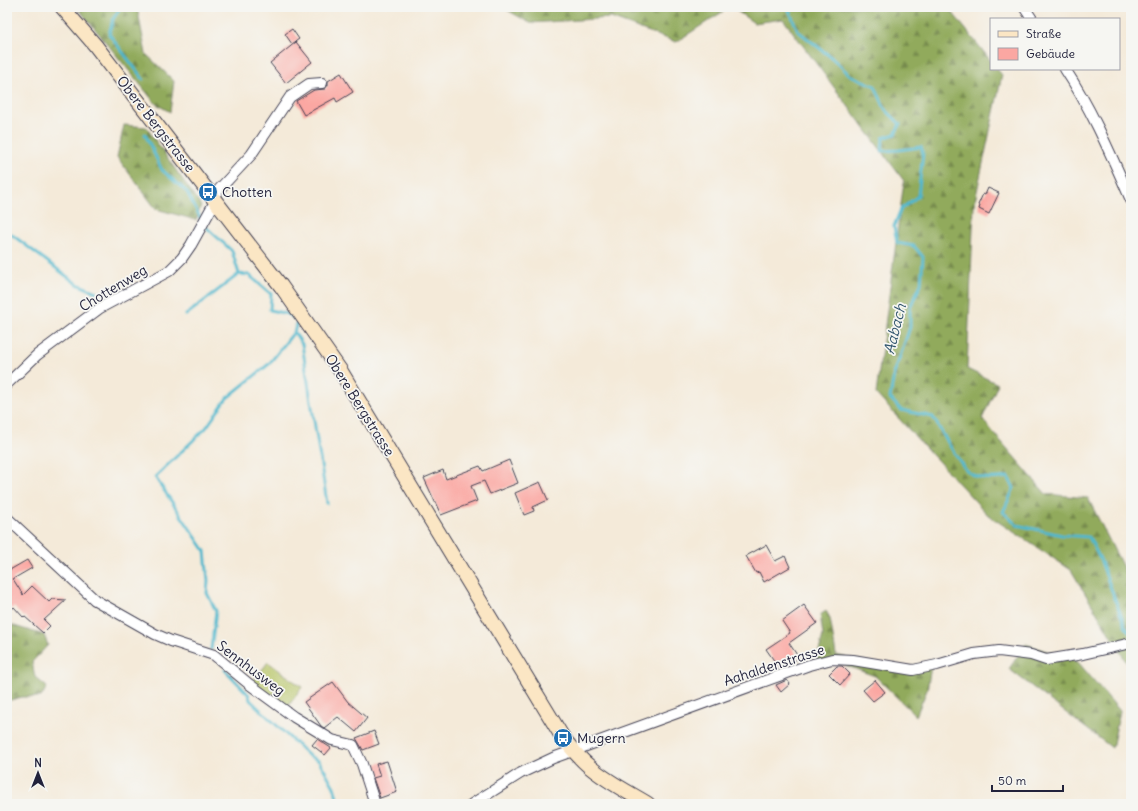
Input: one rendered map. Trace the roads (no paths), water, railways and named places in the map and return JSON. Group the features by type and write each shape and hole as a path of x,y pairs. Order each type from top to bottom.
{"main road":[{"name":"Obere Bergstrasse","path":"62,7 95,45 281,286 340,370 560,733 573,751 590,767 648,804"}],"street":[{"path":"1024,7 1031,18"},
{"path":"1066,70 1080,91 1110,152 1131,200"},
{"name":"Chottenweg","path":"7,384 37,354 100,308 169,271 182,258 191,245 212,207 214,199 251,155 290,97 309,84 322,83"},
{"name":"Sennhusweg","path":"7,518 95,600 160,637 214,655 249,684 310,727 332,740 353,745 362,764 375,804"},
{"name":"Aahaldenstrasse","path":"472,804 521,773 554,758 809,665 832,659 853,660 913,670 937,665 974,654 999,651 1030,655 1046,660 1083,654 1131,643"}],"waterway":[{"path":"121,7 113,19 109,34 143,79"},
{"name":"Aabach","path":"786,7 789,10 798,31 832,58 850,75 875,86 885,109 900,124 895,134 883,138 882,151 921,147 923,153 918,196 901,209 894,226 897,243 914,246 923,257 921,284 910,307 910,327 894,374 890,398 901,410 933,417 962,465 971,474 989,478 1008,477 1014,488 1003,512 1017,525 1062,535 1089,537 1100,559 1125,626 1131,634"},
{"path":"145,134 162,170 187,192 201,219"},
{"path":"206,227 232,251 239,274 249,275 271,294 270,310 287,314 298,320 294,332 269,364 227,398 206,428 155,477 205,551 208,581 207,593 216,611 211,649"},
{"path":"7,231 77,284 96,292"},
{"path":"186,315 239,274"},
{"path":"294,332 302,344 327,503"},
{"path":"225,670 249,695 250,700 309,756 319,761 334,787 339,804"}],"place":[{"name":"Chotten","path":"208,192"},
{"name":"Mugern","path":"563,738"}]}
